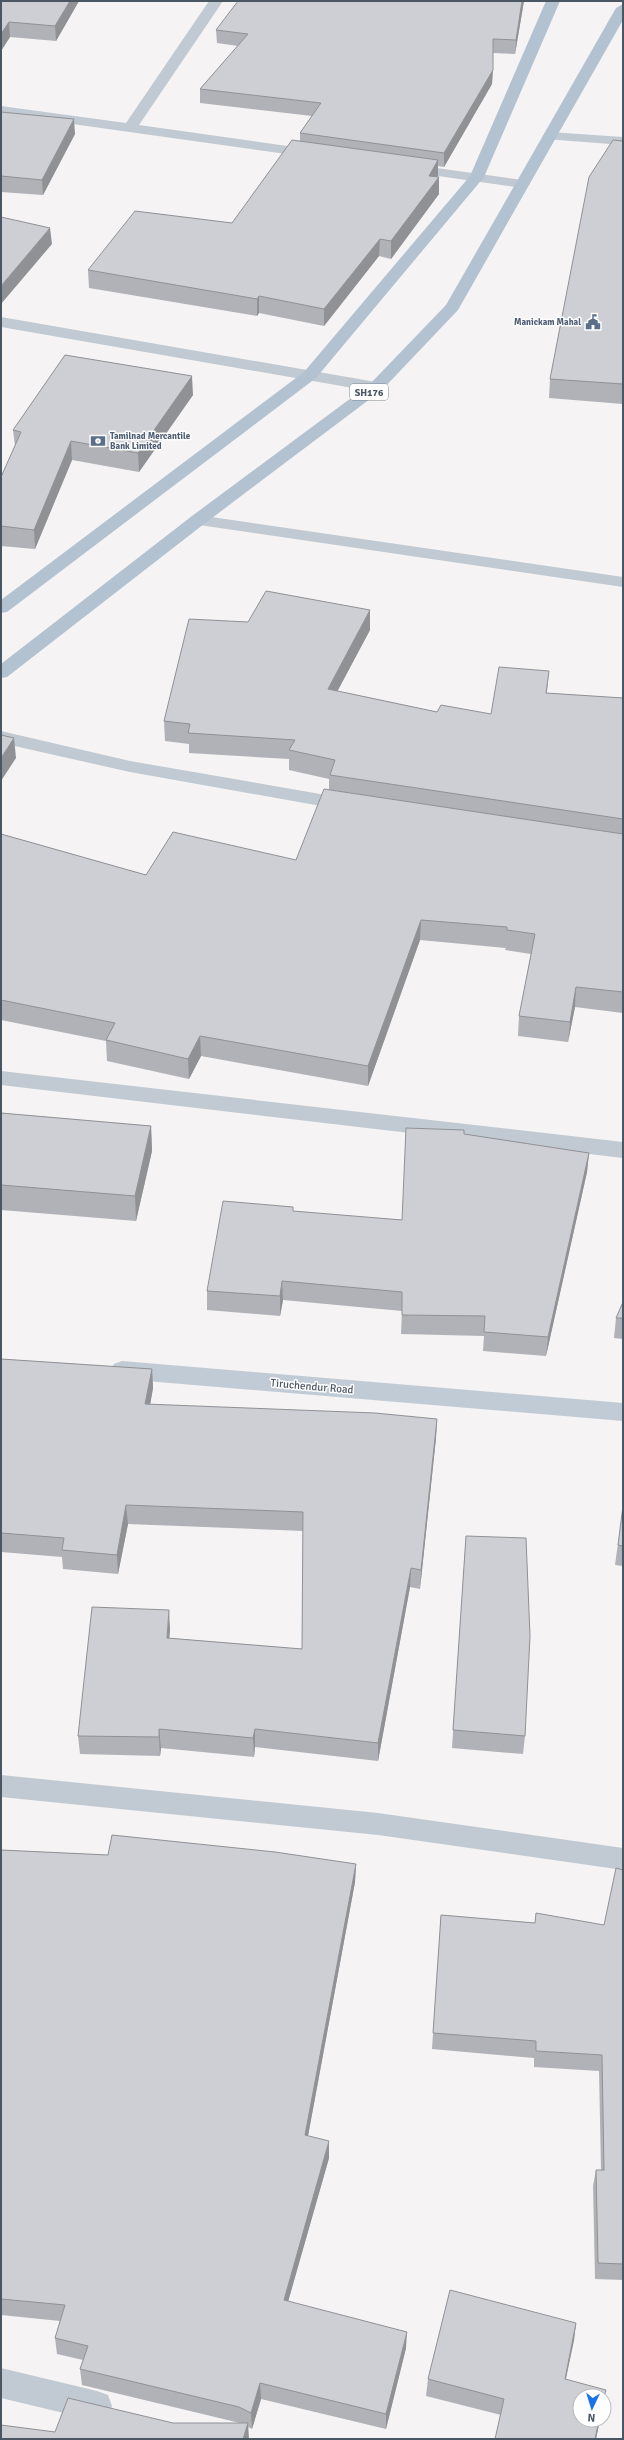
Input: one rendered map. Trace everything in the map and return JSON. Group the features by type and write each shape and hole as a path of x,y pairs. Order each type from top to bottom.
{"main road":[{"path":"1,608 310,376 477,177 553,1"},
{"name":"SH176","path":"1,673 198,520 376,387 452,307 623,8"},
{"name":"Tiruchendur Road","path":"103,1368 623,1412"}],"street":[{"path":"130,128 216,1"},
{"path":"1,110 327,156"},
{"path":"550,136 623,141"},
{"path":"390,165 523,184"},
{"path":"1,322 376,387"},
{"path":"198,520 623,582"},
{"path":"1,737 63,753 250,789 366,808"},
{"path":"1,1078 282,1112 623,1150"},
{"path":"1,1786 378,1824 623,1859"},
{"path":"1,2383 124,2412"}],"building":[{"path":"1,1 70,1 55,26 9,22 1,34"},
{"path":"238,1 522,1 516,40 493,39 493,70 444,153 300,133 321,103 200,89 248,34 216,30"},
{"path":"1,112 74,119 42,180 1,176"},
{"name":"Manickam Mahal","path":"623,138 623,384 550,379 589,177 613,140 622,141"},
{"path":"292,140 438,160 429,176 439,177 391,241 380,239 324,309 259,296 257,299 88,270 135,211 232,223"},
{"path":"1,217 50,228 1,286"},
{"path":"65,355 192,376 138,453 71,441 34,530 1,526 1,477 21,432 13,430"},
{"path":"266,591 370,610 328,689 437,712 441,705 491,714 499,667 549,671 546,693 623,698 623,819 330,775 335,760 289,750 295,740 188,733 190,724 164,721 189,619 248,622"},
{"path":"1,735 14,738 1,758"},
{"path":"324,789 623,834 623,992 576,987 570,1022 519,1016 535,934 507,930 507,927 421,920 368,1066 200,1036 188,1059 106,1040 115,1023 1,1000 1,834 146,875 173,832 296,860"},
{"path":"1,1113 151,1126 135,1196 1,1185"},
{"path":"406,1128 464,1130 464,1134 589,1153 548,1337 484,1332 485,1316 402,1315 402,1292 282,1281 280,1296 207,1291 223,1201 293,1207 293,1211 402,1220"},
{"path":"623,1302 623,1318 616,1318"},
{"path":"1,1359 152,1369 145,1404 375,1413 437,1419 421,1570 411,1568 378,1743 255,1729 253,1738 159,1729 159,1737 78,1736 92,1607 169,1610 167,1638 302,1649 303,1512 126,1505 117,1555 62,1550 64,1538 1,1533"},
{"path":"623,1506 623,1546 618,1545"},
{"path":"466,1536 526,1538 530,1636 525,1736 453,1730"},
{"path":"112,1835 275,1852 356,1864 305,2135 329,2141 284,2300 407,2332 386,2414 260,2383 251,2413 239,2407 80,2369 88,2346 55,2338 65,2305 1,2299 1,1850 108,1855"},
{"path":"616,1868 623,1870 623,2264 598,2263 596,2170 604,2170 602,2055 536,2051 536,2041 433,2033 441,1915 535,1923 536,1913 604,1925"},
{"path":"450,2290 576,2323 565,2379 599,2388 572,2388 572,2428 597,2428 595,2439 495,2439 504,2399 428,2379"},
{"path":"68,2398 173,2423 248,2423 243,2439 1,2439 1,2425 55,2432"}],"place":[{"name":"Manickam Mahal","path":"593,322"},
{"name":"Tamilnad Mercantile Bank Limited","path":"98,441"}]}
